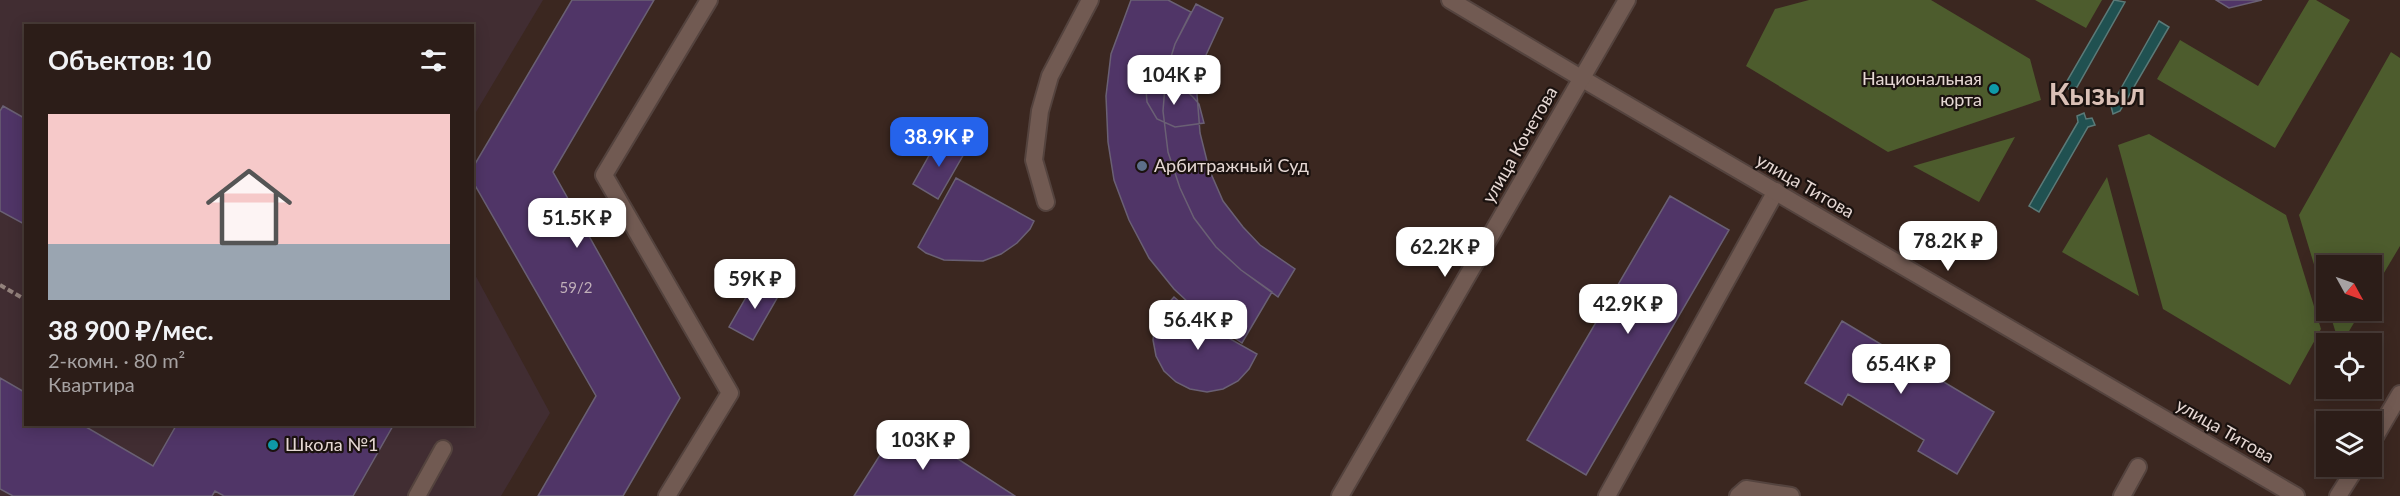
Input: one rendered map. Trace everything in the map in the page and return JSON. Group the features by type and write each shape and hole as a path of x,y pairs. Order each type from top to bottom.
{"street":[{"path":"667,496 730,393 604,175 709,0"},
{"path":"1046,202 1034,160 1040,111 1050,76 1090,0"},
{"name":"улица Титова","path":"1450,0 2296,496"},
{"name":"улица Кочетова","path":"1340,496 1627,0"},
{"path":"1607,496 1776,191"},
{"path":"2382,424 2400,393"},
{"path":"417,496 443,449"},
{"path":"2122,496 2138,467"},
{"path":"2338,496 2350,477"},
{"path":"1738,496 1746,489 1791,496"}],"path":[{"path":"0,285 24,299"}],"shaded area":[{"path":"0,0 543,0 474,115 474,24 24,24 24,426 474,426 474,273 550,413 501,496 0,496"}],"green space":[{"path":"1809,0 1931,0 2030,59 2041,100 1888,152 1746,66 1775,9"},
{"path":"2035,0 2102,0 2086,28"},
{"path":"2309,0 2316,0 2350,20 2275,148 2157,79 2180,40 2258,86"},
{"path":"2391,52 2400,58 2400,246 2382,276 2382,255 2316,255 2316,271 2299,215"},
{"path":"2149,134 2286,215 2316,313 2316,321 2319,321 2321,329 2316,333 2316,338 2290,385 2163,309 2118,145"},
{"path":"2015,137 1979,202 1913,166"},
{"path":"2107,177 2139,296 2062,252"},
{"path":"2332,321 2355,321 2348,333 2336,333"}],"water":[{"path":"2114,0 2125,2 2077,87 2069,89 2067,81"},
{"path":"2159,21 2169,27 2120,111 2113,114 2111,106"},
{"path":"2084,113 2086,119 2092,118 2095,125 2088,127 2039,212 2029,206 2078,122 2077,116"}],"building":[{"path":"572,0 654,0 553,172 680,398 623,496 538,496 596,396 474,183 474,166"},
{"name":"Арбитражный Суд","path":"1131,0 1168,0 1191,12 1175,44 1166,73 1163,111 1168,152 1180,188 1194,218 1216,247 1241,270 1272,292 1242,343 1205,318 1174,289 1149,258 1129,220 1114,180 1108,142 1106,96 1111,54"},
{"path":"2216,0 2262,0 2229,8"},
{"path":"1196,4 1223,18 1206,55 1197,94 1200,133 1209,169 1223,201 1243,227 1260,245 1295,269 1278,297 1241,270 1216,247 1194,218 1180,188 1168,152 1163,111 1166,73 1175,44"},
{"path":"1167,85 1186,91 1193,97 1199,104 1204,123 1175,127 1157,119 1147,102 1146,89"},
{"path":"3,106 24,118 24,224 0,211 0,111"},
{"path":"939,138 965,152 938,199 913,184"},
{"path":"956,178 1034,221 1030,229 1017,243 1001,254 983,261 944,260 926,253 918,247"},
{"path":"1670,196 1729,230 1586,475 1527,440"},
{"path":"756,280 780,293 753,340 729,327"},
{"path":"1174,297 1209,327 1257,354 1249,369 1238,381 1223,389 1207,392 1190,389 1176,382 1164,371 1156,356 1153,340 1155,324 1163,309"},
{"path":"1842,321 1994,412 1957,474 1918,451 1924,440 1848,394 1842,405 1805,383"},
{"name":"Школа №1","path":"0,378 24,392 24,426 84,426 153,466 176,426 393,426 353,496 224,496 215,491 212,496 13,496 0,489"},
{"path":"901,422 1015,496 854,496"}],"place":[{"name":"Национальная юрта","path":"1994,89"},
{"name":"Арбитражный Суд","path":"1142,166"},
{"name":"Школа №1","path":"273,445"}],"district":[{"name":"Кызыл","path":"2097,95"}]}
